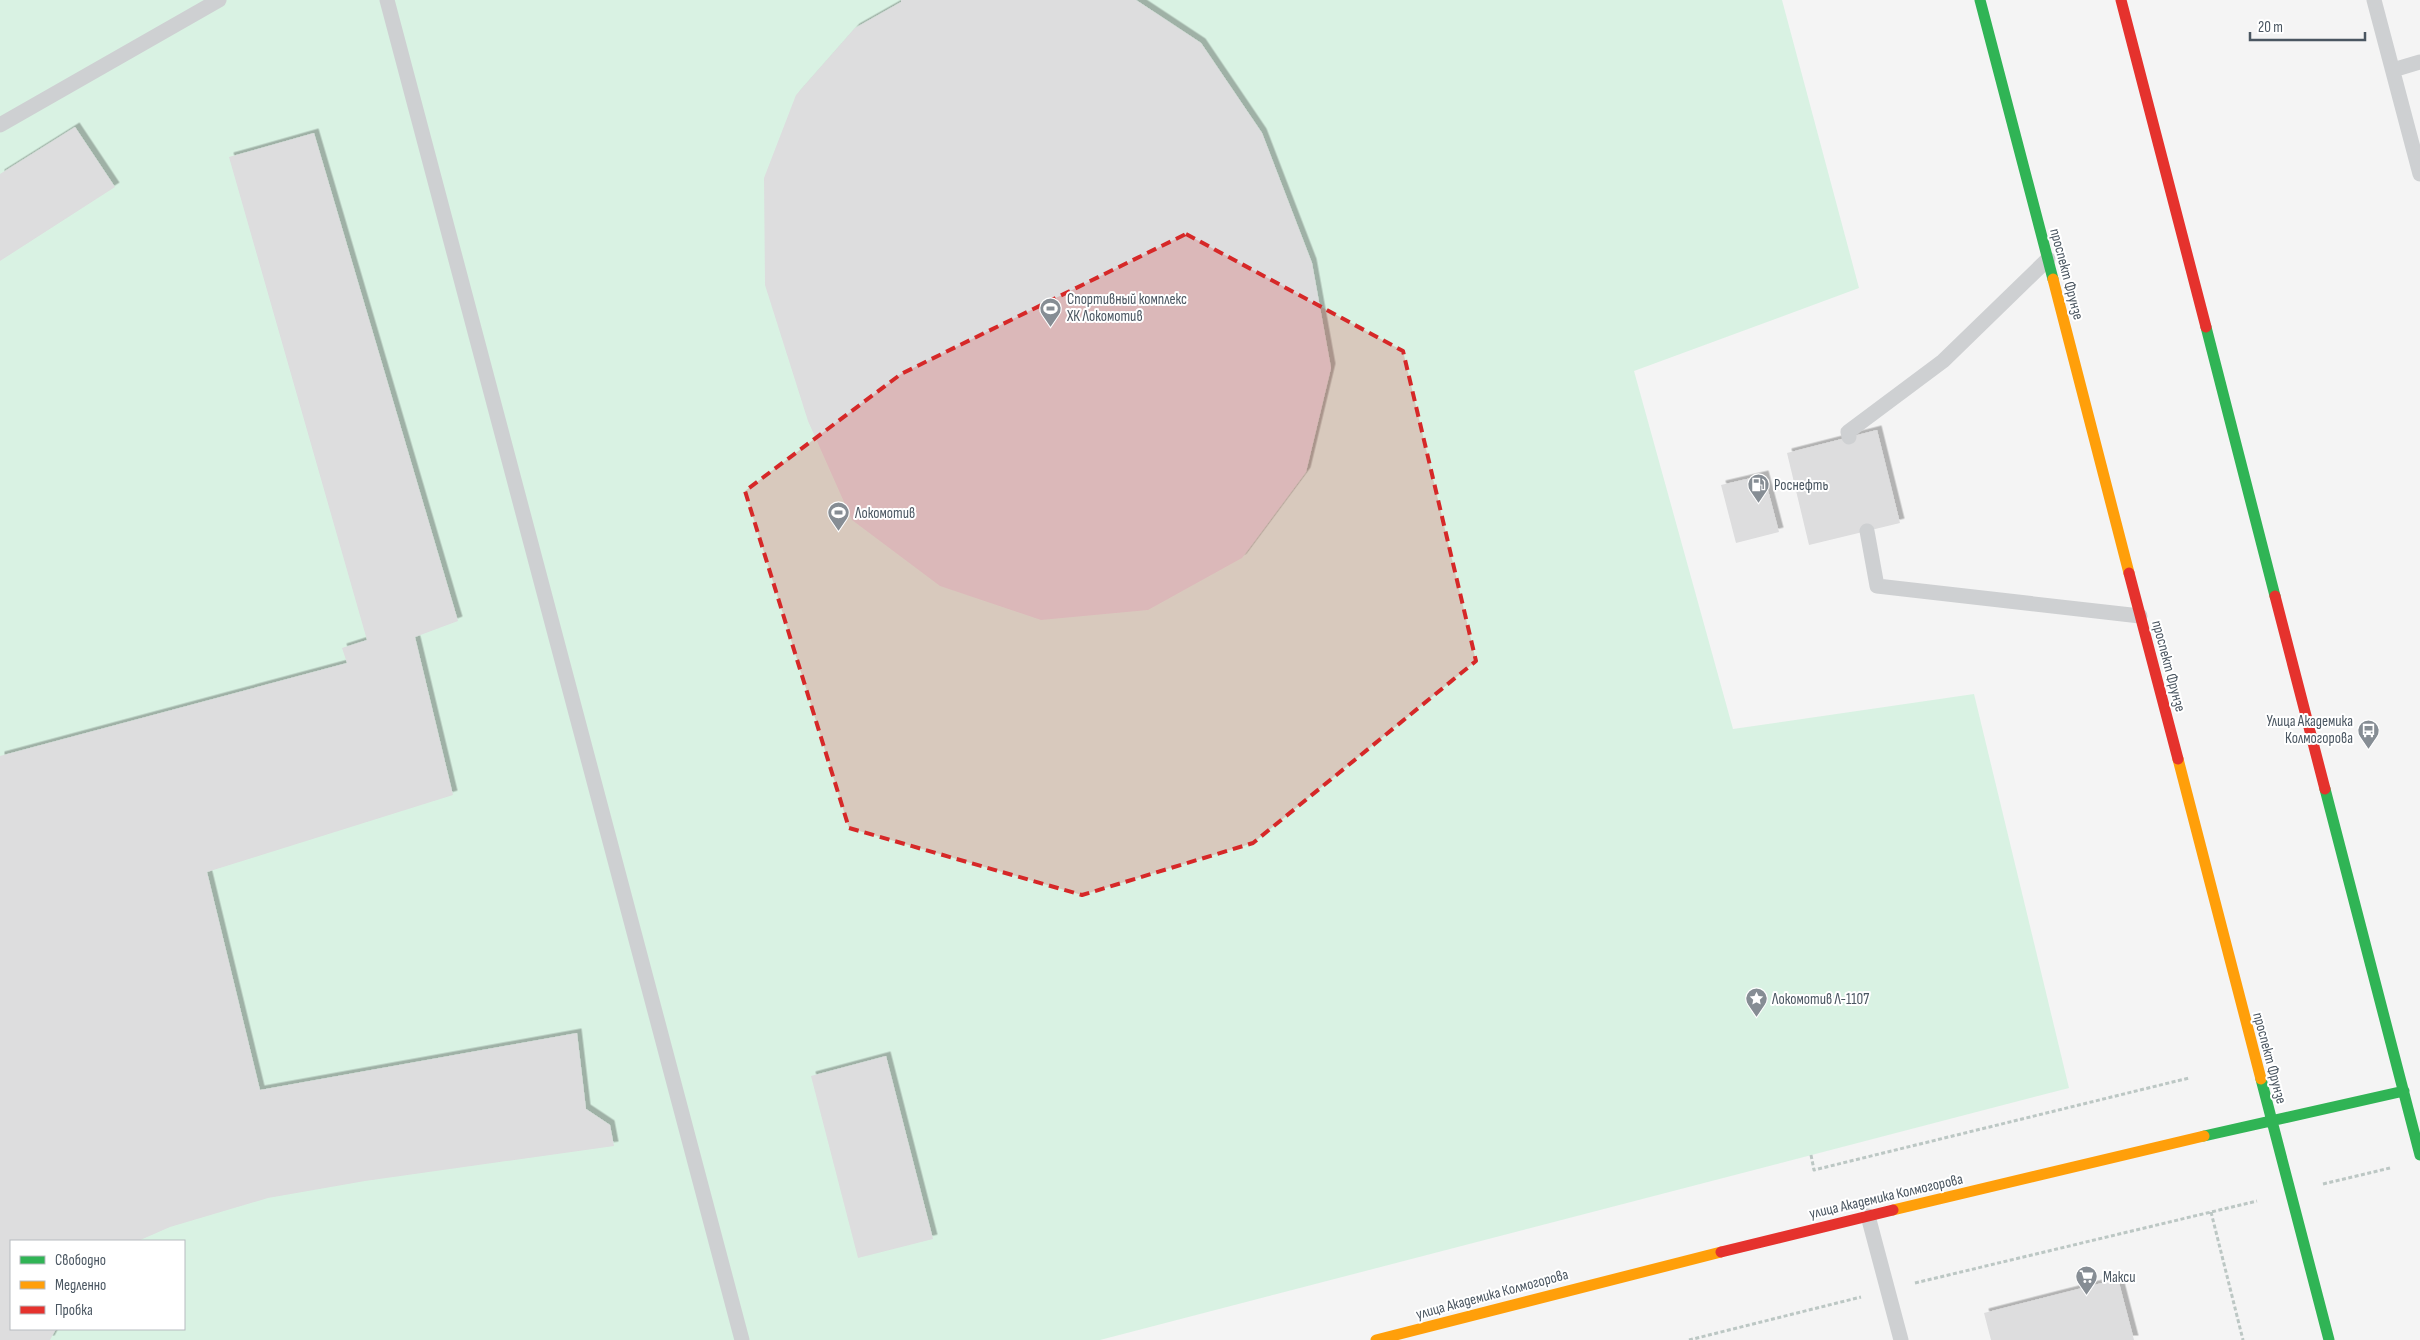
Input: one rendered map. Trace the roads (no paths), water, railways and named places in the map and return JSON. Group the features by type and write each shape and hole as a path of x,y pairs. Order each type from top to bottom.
{"main road":[{"name":"проспект Фрунзе","path":"1980,0 2329,1340"},
{"path":"2121,0 2420,1155"},
{"name":"улица Академика Колмогорова","path":"1376,1340 1670,1263 2271,1120 2404,1091"}],"lane":[{"path":"0,125 219,0"},
{"path":"387,0 742,1340"},
{"path":"2374,0 2420,174"},
{"path":"2393,70 2420,62"},
{"path":"1849,437 1848,432 1943,361 2048,259"},
{"path":"1867,531 1877,586 2140,616"},
{"path":"1868,1216 1901,1340"}],"place":[{"name":"Спортивный комплекс ХК Локомотив","path":"1051,327"},
{"name":"Роснефть","path":"1758,504"},
{"name":"Локомотив","path":"839,532"},
{"name":"Улица Академика Колмогорова","path":"2369,749"},
{"name":"Локомотив Л-1107","path":"1756,1018"},
{"name":"Макси","path":"2087,1296"}]}
